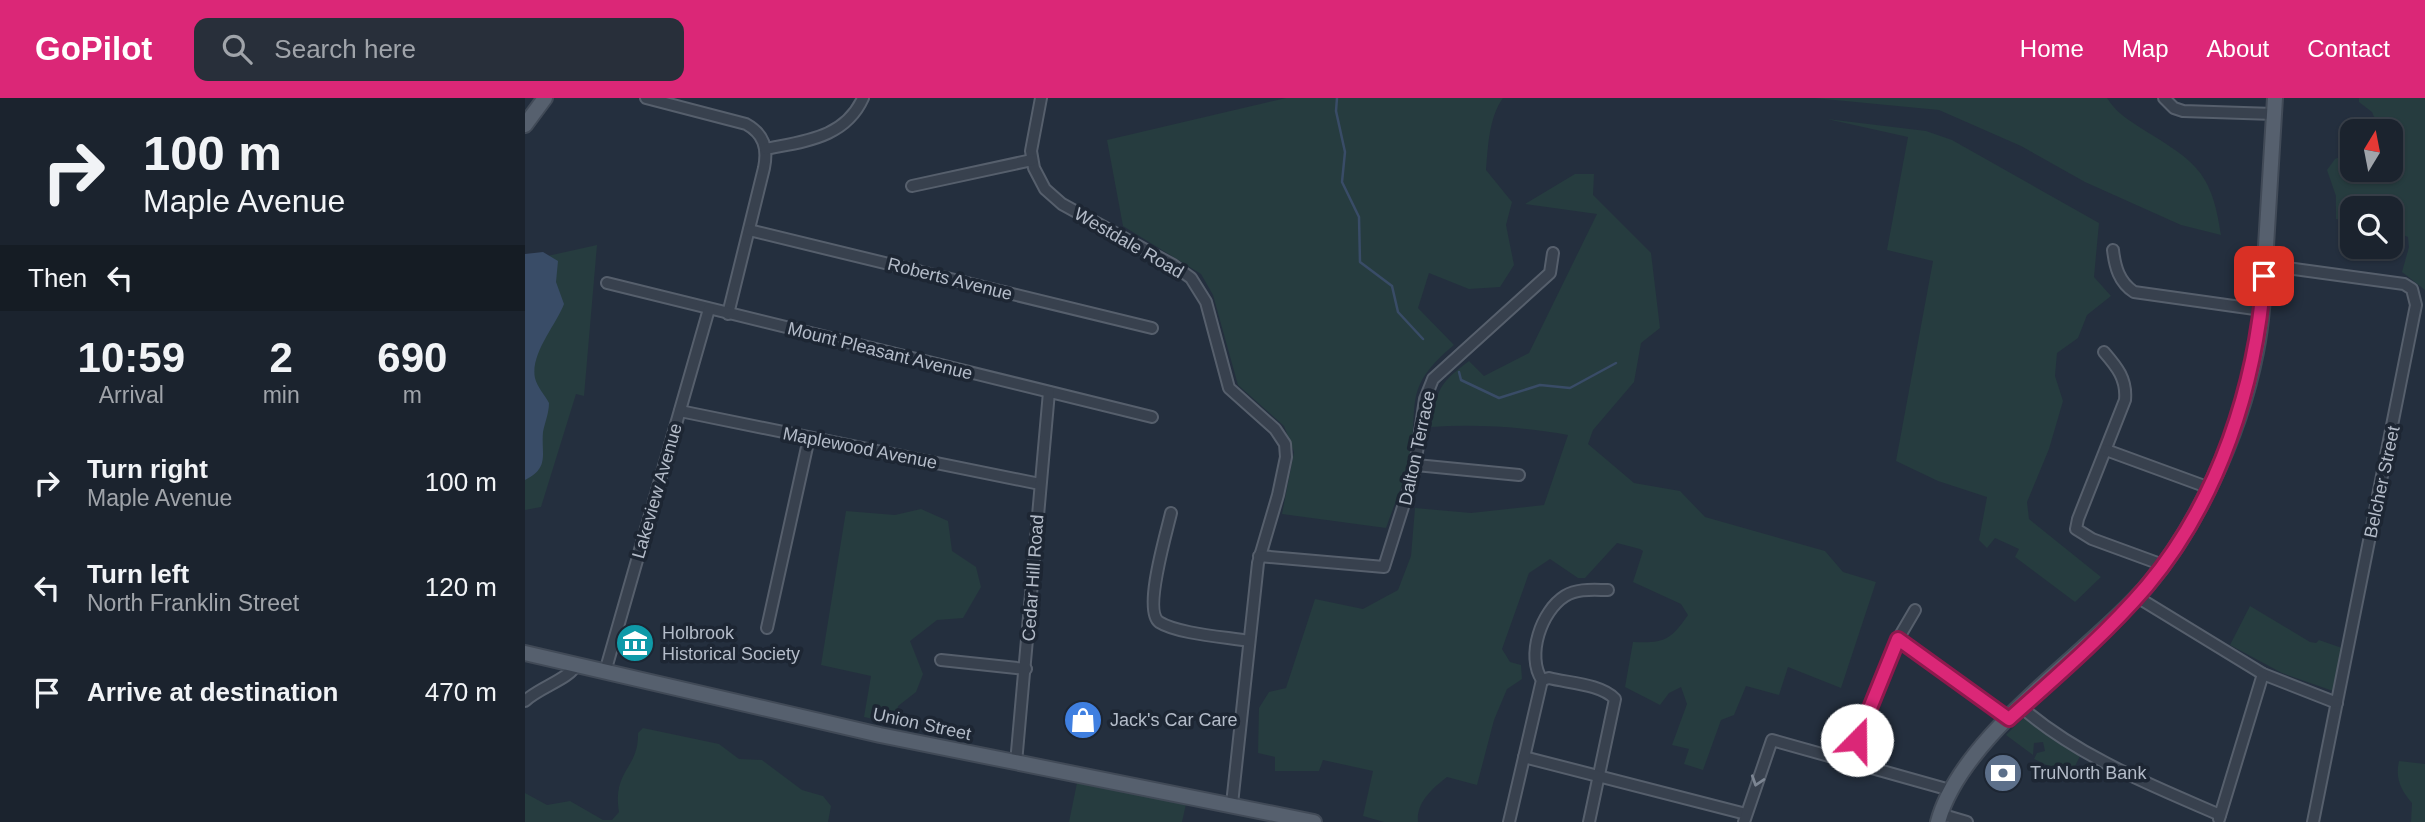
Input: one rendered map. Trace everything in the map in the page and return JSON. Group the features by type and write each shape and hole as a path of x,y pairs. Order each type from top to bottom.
{"main road":[{"path":"525,125 545,98"},
{"path":"1939,818 1950,790 1971,760 2021,707 2137,597 2163,565 2207,487 2248,383 2262,310 2275,98"},
{"name":"Union Street","path":"525,653 784,714 1016,764 1314,822"}],"street":[{"path":"646,98 746,124 760,135 766,149 728,314"},
{"path":"766,149 831,133 851,118 863,98"},
{"path":"912,186 1032,160 1031,137 1041,98"},
{"path":"2164,98 2173,108 2183,111 2274,114"},
{"name":"Westdale Road","path":"1032,160 1041,183 1056,200 1179,269 1196,284 1208,308 1229,388 1275,429 1283,440 1286,457 1267,540 1259,556"},
{"name":"Roberts Avenue","path":"749,230 1152,328"},
{"path":"2113,250 2116,268 2126,287 2134,292 2262,310"},
{"name":"Dalton Terrace","path":"1259,556 1384,567 1416,465 1425,399 1433,379 1550,273 1553,253"},
{"name":"Belcher Street","path":"2265,265 2404,284 2415,296 2416,314 2313,822"},
{"name":"Mount Pleasant Avenue","path":"607,283 1152,417"},
{"name":"Lakeview Avenue","path":"605,672 709,309"},
{"path":"2104,352 2117,367 2127,388 2125,400 2076,529 2082,535 2163,565"},
{"name":"Cedar Hill Road","path":"1016,764 1049,392"},
{"name":"Maplewood Avenue","path":"680,411 1039,484"},
{"path":"767,628 809,438"},
{"path":"2106,450 2207,487"},
{"path":"1416,465 1519,475"},
{"path":"1171,513 1157,573 1154,616 1159,622 1175,627 1249,641"},
{"path":"1232,804 1259,556"},
{"path":"1509,822 1542,680 1535,667 1535,658 1545,617 1550,609 1574,592 1608,590"},
{"path":"2137,597 2263,674 2337,703"},
{"path":"1849,761 1898,639 1915,610"},
{"path":"1898,639 2009,719"},
{"path":"941,660 1026,670"},
{"path":"525,701 545,684 571,673 576,665"},
{"path":"2021,707 2047,729 2105,763 2219,819 2263,674"},
{"path":"1542,680 1594,689 1610,694 1615,699 1590,822"},
{"path":"1524,757 1600,775 1745,818 1772,740 1950,790"},
{"path":"1939,818 1967,822"}],"green space":[{"path":"1286,98 1503,98 1492,123 1486,170 1512,202 1506,225 1514,265 1500,287 1469,289 1429,273 1418,308 1454,345 1425,375 1419,388 1415,401 1408,466 1386,528 1282,514 1294,452 1284,426 1238,385 1213,295 1201,274 1123,226 1107,140"},
{"path":"1814,98 2107,98 2124,116 2177,151 2199,171 2212,197 2221,235 2181,225 2085,182 2021,146 1939,110"},
{"path":"2359,98 2425,98 2425,290 2402,272 2409,247 2408,237 2403,235 2403,196 2340,196 2340,220 2336,219 2336,196 2327,170 2335,159 2340,157 2340,182 2403,182 2403,119 2375,119 2372,112 2359,102"},
{"path":"1827,119 1926,131 1952,140 2099,223 2094,277 2111,296 2087,315 2078,338 2057,353 2055,376 2063,401 2049,449 2027,502 2029,519 2101,577 2075,602 2015,557 2019,549 1995,538 1987,548 1979,540 1987,497 1938,481 1896,461 1933,261 1887,250 1908,137"},
{"path":"1575,174 1594,174 1593,195 1651,253 1660,328 1641,343 1634,382 1593,430 1588,444 1634,483 1680,491 1705,517 1825,551 1843,572 1876,582 1841,688 1788,667 1779,695 1746,686 1734,715 1721,720 1703,770 1684,764 1689,749 1672,745 1687,704 1681,687 1669,693 1660,705 1625,687 1633,642 1659,641 1671,635 1688,615 1681,604 1633,582 1643,551 1640,549 1617,543 1585,578 1578,578 1550,559 1529,573 1502,649 1510,662 1521,665 1522,679 1507,689 1494,720 1477,785 1447,777 1423,802 1418,822 1384,822 1363,816 1373,771 1323,760 1319,771 1275,771 1275,757 1258,753 1259,708 1269,692 1286,688 1315,599 1363,609 1398,590 1411,556 1415,508 1471,513 1544,505 1568,435 1500,427 1431,427 1435,404 1445,382 1469,361 1484,376 1529,353 1597,214 1525,204"},
{"path":"597,245 584,396 576,394 541,507 525,510 525,261"},
{"path":"921,509 948,521 952,551 976,567 981,587 963,618 937,620 910,641 923,674 916,692 898,706 895,724 864,717 871,676 821,665 846,511 895,515"},
{"path":"2250,606 2310,642 2316,643 2319,640 2342,648 2333,691 2282,673 2230,645"},
{"path":"2025,716 2080,756 2070,776 2034,759 2037,753 2045,751 2043,742 2034,743 2033,755 2006,735"},
{"path":"643,728 719,744 739,759 762,760 802,790 823,796 831,806 828,822 525,822 525,793 547,805 570,801 603,820 612,820 619,812 619,787 634,755 638,733"},
{"path":"2399,761 2425,764 2425,822 2411,822 2412,803 2400,784"},
{"path":"1077,783 1186,804 1182,822 1069,822"}],"water":[{"path":"543,252 558,261 556,282 564,304 536,359 535,378 549,407 543,432 543,460 538,471 525,480 525,254"}],"waterway":[{"path":"1337,98 1336,111 1345,152 1342,182 1359,217 1360,262 1392,286 1398,312 1423,339"},
{"path":"1459,372 1461,380 1499,398 1540,385 1570,388 1616,363"}],"place":[{"name":"Holbrook Historical Society","path":"635,643"},
{"name":"Jack's Car Care","path":"1083,720"},
{"name":"TruNorth Bank","path":"2003,773"}],"route":[{"path":"1857,740 1898,639 1926,656 2009,719 2121,614 2147,586 2193,517 2229,438 2256,352 2264,276"}]}
